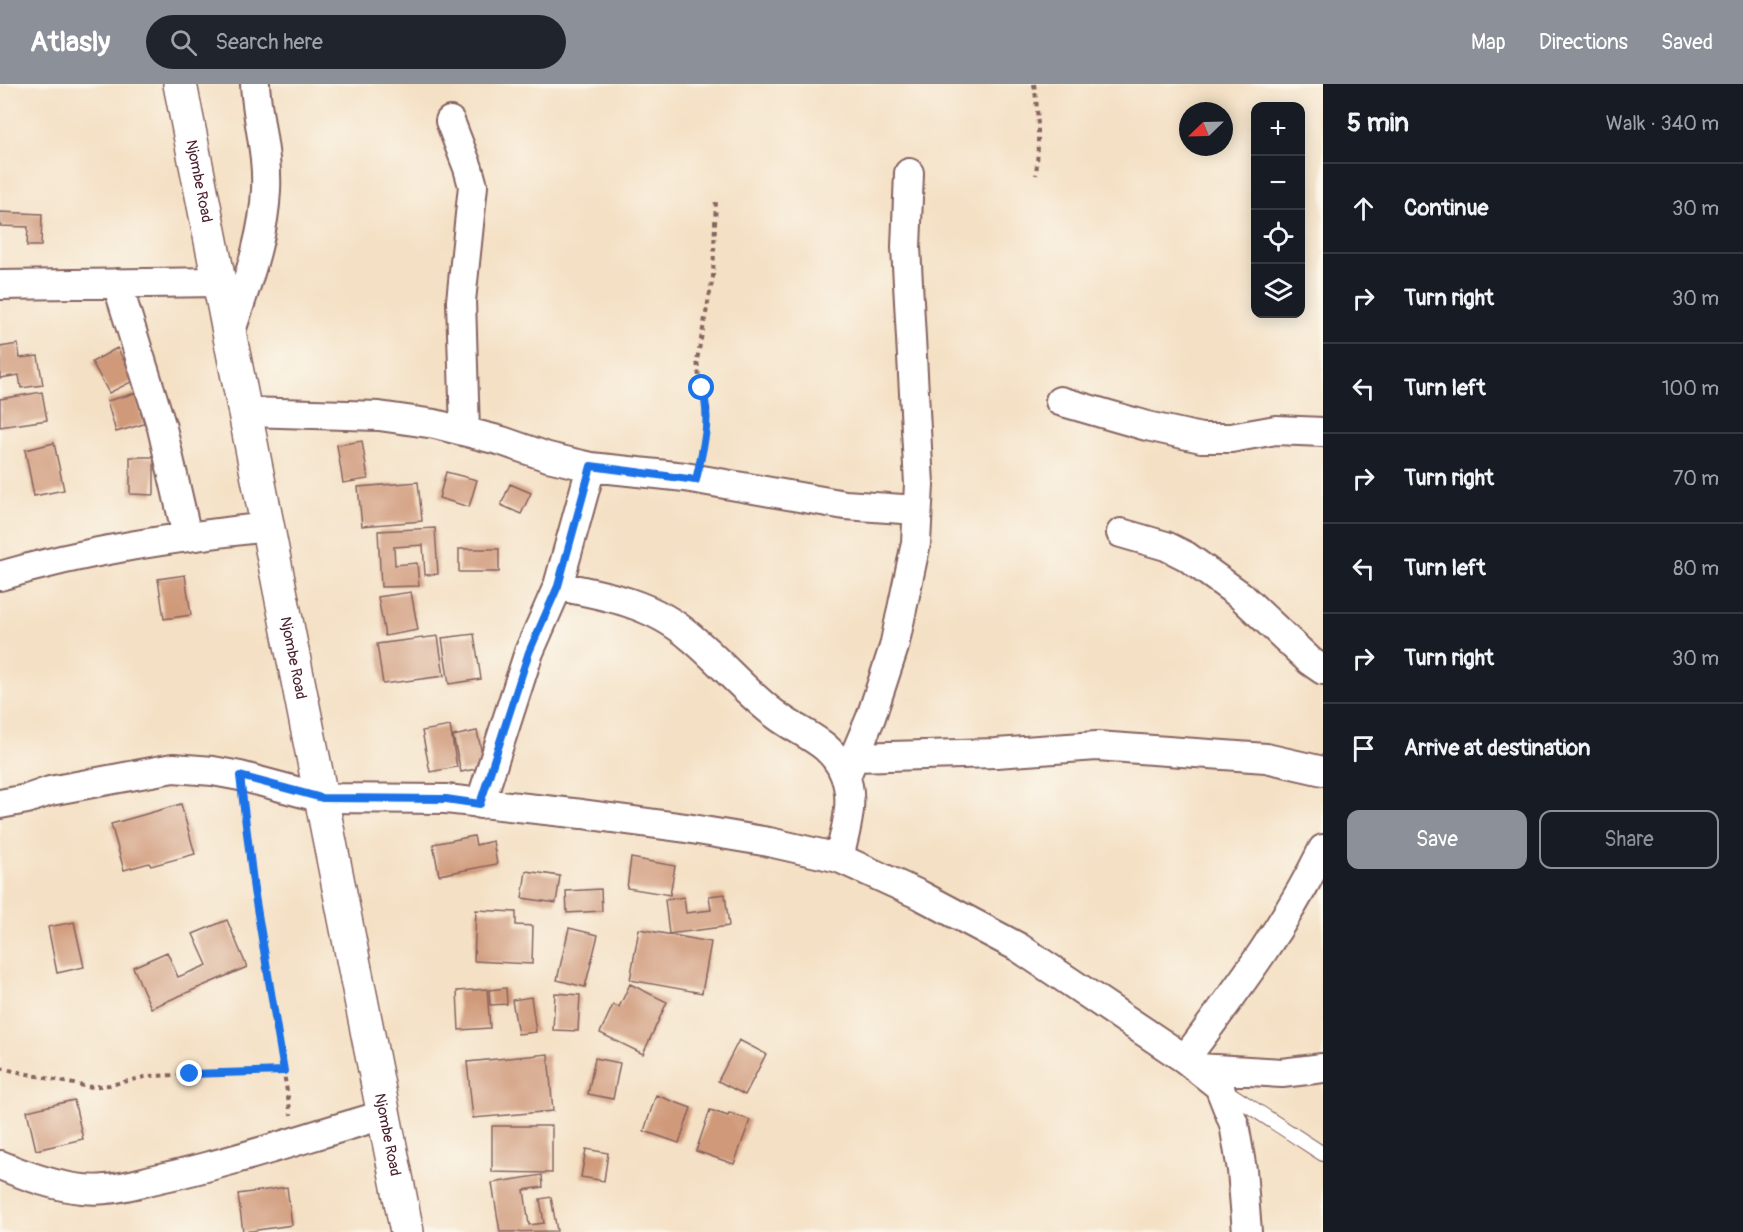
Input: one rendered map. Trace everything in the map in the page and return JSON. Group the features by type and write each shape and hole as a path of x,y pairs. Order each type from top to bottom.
{"highway":[{"name":"Njombe Road","path":"180,84 407,1232"}],"street":[{"path":"230,334 256,255 266,190 263,142 255,84"},
{"path":"450,121 473,186 461,301 465,431"},
{"path":"839,858 850,801 850,766 871,717 894,647 916,543 919,473 906,247 909,173"},
{"path":"0,285 220,282"},
{"path":"117,283 162,428 186,536"},
{"path":"1060,401 1147,426 1201,438 1231,438 1276,430 1323,432"},
{"path":"245,412 379,416 465,431 548,457 591,466 696,480 844,505 917,510"},
{"path":"480,804 529,652 558,586 591,466"},
{"path":"0,576 103,550 186,536 268,527"},
{"path":"1121,533 1166,546 1186,556 1240,595 1310,661 1323,670"},
{"path":"558,586 615,597 644,607 672,622 691,636 776,715 823,745 850,766 1097,746 1266,758 1323,771"},
{"path":"0,804 27,799 50,791 173,768 240,776 322,798 446,799 686,828 769,842 839,858 920,895 1018,947 1201,1071 1234,1124 1242,1170 1247,1232"},
{"path":"1201,1071 1242,983 1281,924 1323,849"},
{"path":"1201,1071 1282,1073 1323,1068"},
{"path":"0,1165 28,1177 69,1187 105,1190 204,1168 384,1115"}],"lane":[{"path":"1201,1071 1323,1154"}],"path":[{"path":"1034,84 1038,108 1039,141 1036,175"},
{"path":"696,480 708,409 697,360 713,277 716,198"},
{"path":"240,776 254,890 294,1140"},
{"path":"0,1068 88,1087 110,1085 149,1076 284,1071"}],"building":[{"path":"0,212 42,214 41,246 27,246 28,227 0,226"},
{"path":"18,344 20,358 38,356 43,385 21,388 19,375 0,378 0,347"},
{"path":"117,348 135,380 109,393 92,362"},
{"path":"42,392 47,420 0,427 0,399"},
{"path":"136,393 144,424 116,432 107,401"},
{"path":"362,441 368,479 343,483 337,445"},
{"path":"54,443 64,490 34,496 25,450"},
{"path":"130,457 154,457 154,495 130,494"},
{"path":"446,472 477,480 469,507 439,498"},
{"path":"418,482 422,521 362,526 358,487"},
{"path":"510,484 531,493 521,514 501,505"},
{"path":"435,528 438,574 425,575 423,545 394,547 395,565 417,563 419,586 381,587 378,531"},
{"path":"459,549 499,549 499,572 459,572"},
{"path":"185,575 191,615 164,619 158,579"},
{"path":"411,592 418,630 385,636 378,597"},
{"path":"474,634 481,679 449,684 442,638"},
{"path":"438,636 444,676 383,684 377,644"},
{"path":"450,726 457,767 430,772 422,731"},
{"path":"477,731 485,767 461,772 453,736"},
{"path":"181,804 195,854 151,866 149,863 124,870 111,824"},
{"path":"474,836 476,845 493,841 497,864 439,875 433,844"},
{"path":"631,858 675,866 670,895 627,888"},
{"path":"526,871 560,876 556,903 522,898"},
{"path":"601,889 602,911 567,913 566,891"},
{"path":"725,894 729,926 669,934 665,900 684,897 686,913 711,910 709,896"},
{"path":"476,910 516,912 516,925 533,926 532,964 474,961"},
{"path":"227,920 247,967 151,1008 133,967 167,952 178,977 207,965 193,934"},
{"path":"74,922 84,967 57,973 48,927"},
{"path":"569,928 598,935 585,987 557,980"},
{"path":"639,929 711,942 702,993 630,980"},
{"path":"630,984 667,1002 643,1054 600,1033 613,1005 619,1007"},
{"path":"506,988 507,1004 490,1005 489,990"},
{"path":"487,989 490,1028 459,1030 457,991"},
{"path":"555,993 580,995 578,1031 553,1030"},
{"path":"531,997 536,1032 518,1034 512,1000"},
{"path":"739,1040 766,1054 745,1095 718,1081"},
{"path":"548,1054 553,1111 473,1118 467,1062"},
{"path":"595,1058 620,1063 613,1099 588,1094"},
{"path":"656,1095 691,1108 679,1143 644,1131"},
{"path":"74,1100 83,1139 36,1150 27,1111"},
{"path":"710,1110 750,1120 734,1164 696,1151"},
{"path":"492,1126 552,1126 552,1173 492,1172"},
{"path":"586,1149 608,1153 604,1181 581,1177"},
{"path":"542,1175 543,1187 524,1190 529,1225 544,1223 540,1199 551,1197 557,1231 500,1232 492,1183"},
{"path":"287,1187 292,1225 243,1232 238,1194"}],"route":[{"path":"190,1074 284,1071 254,890 240,776 322,798 446,799 480,804 529,652 558,586 591,466 696,480 707,425 708,409 702,388"}]}
